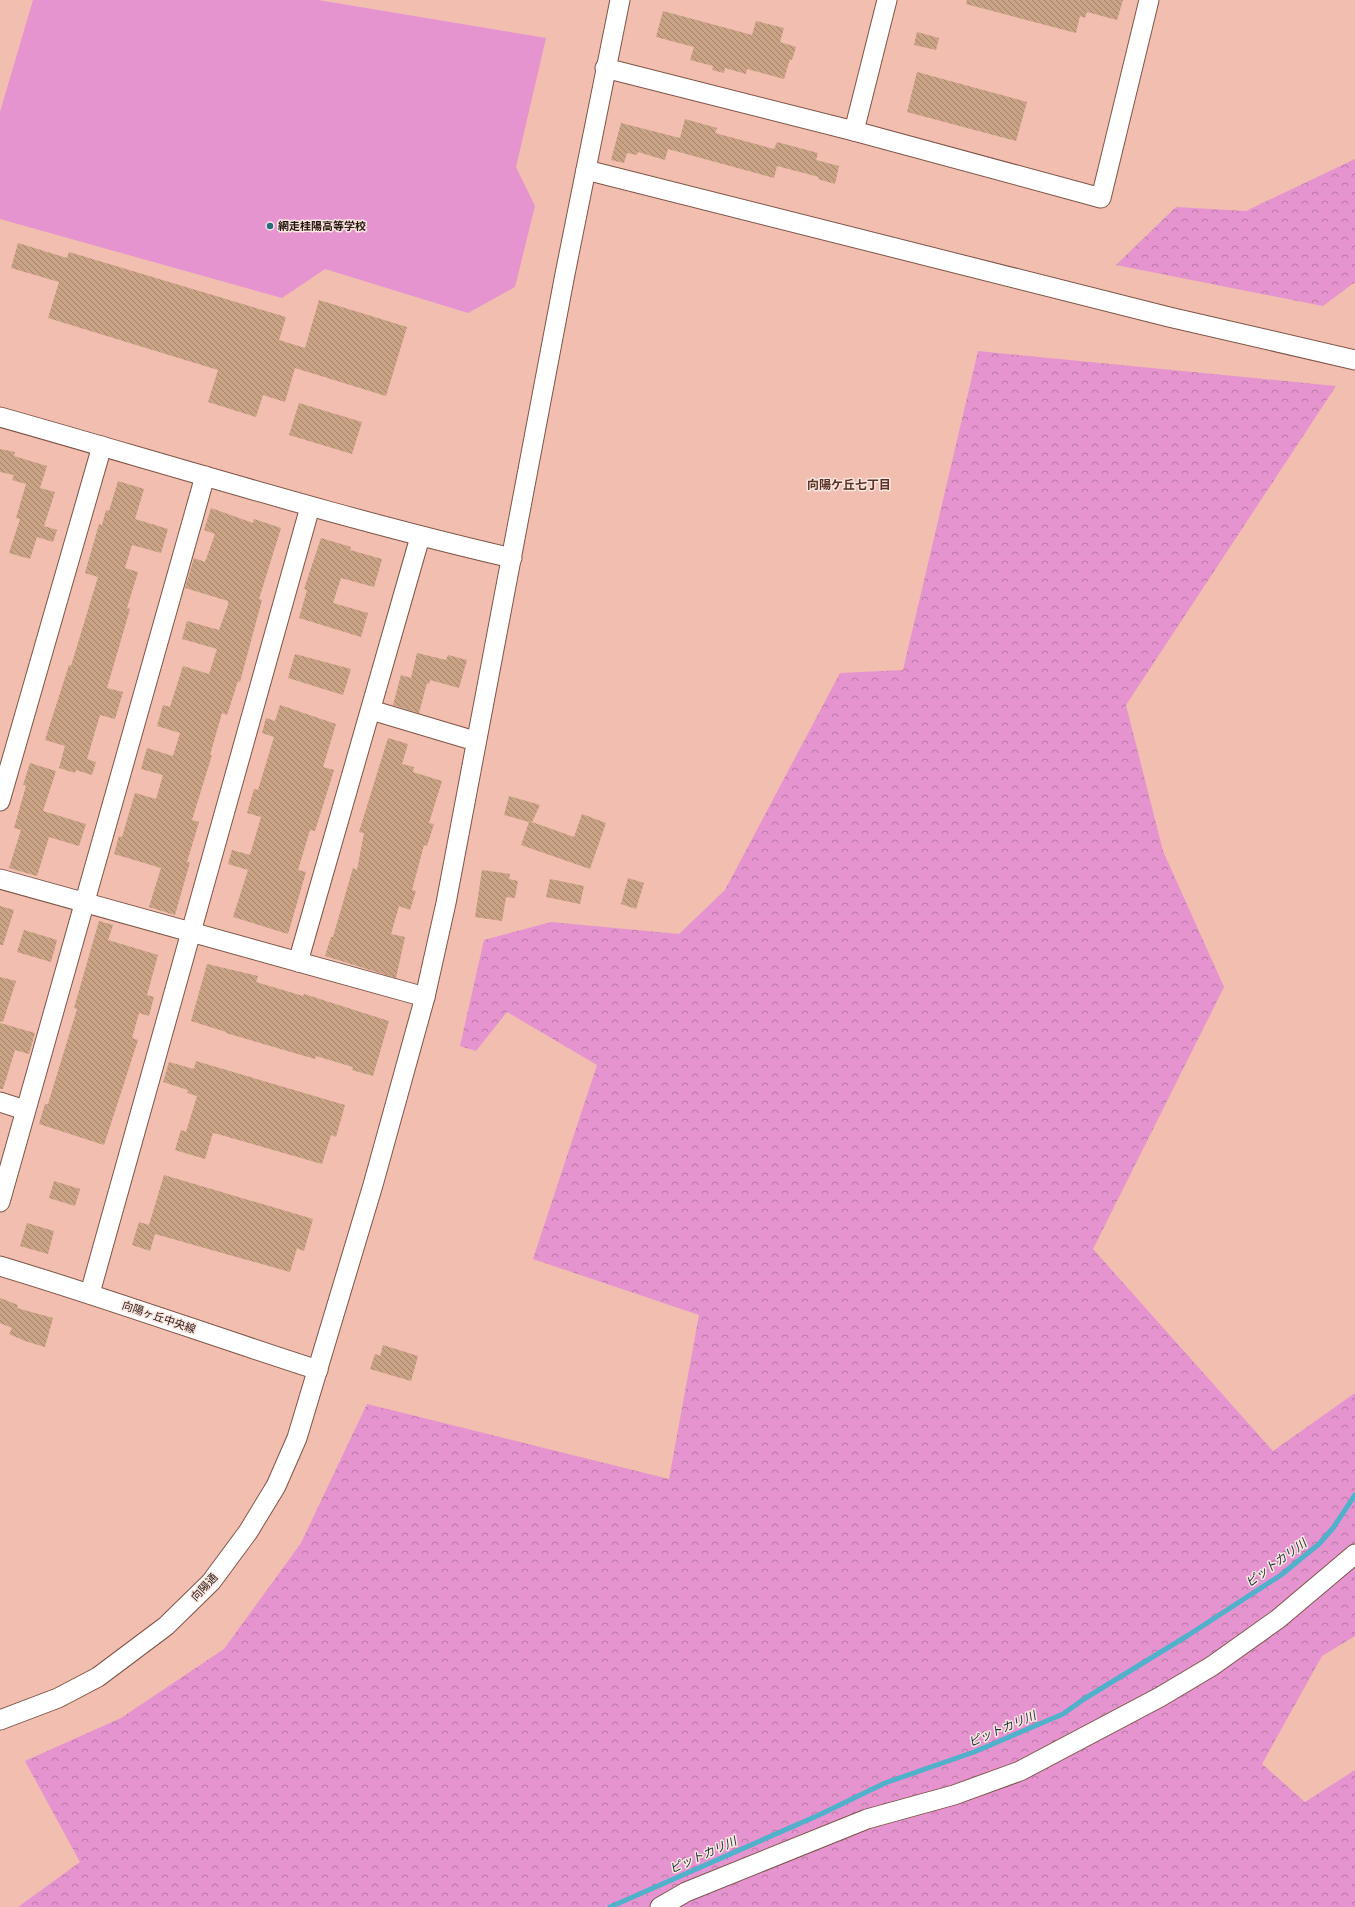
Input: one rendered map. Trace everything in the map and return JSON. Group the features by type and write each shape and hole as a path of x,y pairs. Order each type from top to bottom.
{"street":[{"name":"向陽通","path":"0,1720 58,1698 98,1677 166,1626 211,1582 248,1532 276,1486 297,1438 373,1185 425,997 446,903 475,741 512,558 564,274 620,0"},
{"path":"854,131 887,0"},
{"path":"605,68 854,131 1101,198 1149,0"},
{"path":"586,170 1153,313 1355,360"},
{"path":"0,417 310,507 512,558"},
{"path":"0,801 6,757 102,446"},
{"path":"0,1202 205,476"},
{"path":"90,1293 310,507"},
{"path":"298,962 420,536"},
{"path":"371,710 475,741"},
{"path":"0,879 85,904 191,931 425,997"},
{"path":"0,1102 25,1110"},
{"name":"向陽ヶ丘中央線","path":"0,1266 90,1293 174,1323 318,1370"},
{"path":"660,1907 686,1892 867,1819 954,1795 1020,1771 1160,1697 1212,1666 1278,1619 1355,1554"}],"green space":[{"path":"33,0 318,0 546,38 516,167 535,206 515,287 468,313 325,269 282,298 0,219 0,112"},
{"path":"1355,159 1355,282 1323,306 1116,265 1176,207 1246,211"},
{"path":"978,351 1336,386 1126,705 1163,851 1224,987 1093,1249 1273,1451 1355,1393 1355,1636 1322,1656 1262,1764 1305,1802 1355,1770 1355,1907 18,1907 80,1862 25,1761 121,1718 224,1649 301,1543 367,1404 669,1479 699,1315 533,1259 597,1065 507,1012 476,1051 460,1046 484,940 551,922 679,934 725,890 840,673 903,670"}],"building":[{"path":"967,0 1123,0 1117,20 1087,12 1085,18 1080,16 1076,33 966,4"},
{"path":"663,11 752,35 756,21 784,28 780,42 796,47 792,60 790,59 784,79 747,69 746,74 725,68 724,73 712,70 713,66 690,60 694,47 656,37"},
{"path":"917,32 939,38 936,50 914,45"},
{"path":"917,72 1027,102 1016,141 907,112"},
{"path":"685,119 717,128 715,133 774,149 777,142 818,153 816,160 839,166 835,184 818,179 819,177 777,166 774,178 668,149 665,160 638,152 637,155 627,153 624,163 611,160 621,123 680,138"},
{"path":"18,243 67,258 69,252 286,317 279,340 305,348 319,300 407,327 386,396 295,368 285,402 263,395 256,417 208,402 218,370 48,318 59,282 11,268"},
{"path":"299,403 362,422 352,454 289,435"},
{"path":"0,449 15,452 14,456 47,466 40,488 55,492 44,526 57,530 53,542 37,537 30,559 9,553 20,519 16,518 26,484 12,480 14,475 0,472"},
{"path":"118,481 144,489 135,519 168,529 161,553 132,545 125,568 138,572 127,608 130,609 107,688 123,692 115,719 100,715 87,759 96,762 92,775 76,770 75,773 59,768 65,746 45,740 69,665 71,666 98,577 85,573 99,524 102,525 106,510 109,511"},
{"path":"211,508 253,523 254,519 281,528 259,599 262,600 240,682 238,681 227,715 222,713 210,755 212,755 192,820 199,822 187,862 190,862 175,915 149,907 161,868 114,854 119,836 122,837 135,793 156,799 163,775 141,769 147,748 173,756 180,733 157,726 163,705 170,707 183,666 209,674 217,649 182,639 187,621 219,630 228,605 228,601 185,588 194,558 205,562 215,534 204,530"},
{"path":"321,538 351,547 350,550 382,559 374,587 341,578 333,603 368,613 361,637 299,618 307,590 304,589"},
{"path":"417,653 446,660 448,655 467,660 459,688 430,680 429,684 427,683 419,713 393,705 401,675 411,678"},
{"path":"295,654 351,669 343,695 288,678"},
{"path":"280,705 336,724 323,767 334,770 315,831 310,830 298,870 306,872 288,934 233,917 248,870 228,864 232,850 250,855 261,817 247,813 254,789 258,790 274,737 262,733 266,718 275,721"},
{"path":"388,738 408,744 402,764 414,767 413,772 442,781 429,823 434,824 427,846 424,845 412,890 416,891 410,910 399,906 391,934 405,937 396,978 325,956 331,937 333,937 353,868 357,870 364,833 359,832"},
{"path":"30,763 56,771 43,811 86,824 79,846 49,837 37,876 9,868 21,830 14,828 26,786 23,785"},
{"path":"509,796 540,805 532,822 574,837 582,814 606,823 590,869 521,845 529,822 504,815"},
{"path":"482,870 510,874 509,879 518,881 515,898 506,897 502,921 475,917"},
{"path":"628,878 644,883 636,909 621,904"},
{"path":"550,879 584,886 580,904 546,897"},
{"path":"0,906 14,910 3,945 0,945"},
{"path":"99,921 113,925 108,940 158,955 147,995 154,997 149,1016 139,1013 132,1038 138,1040 104,1145 39,1124 45,1104 48,1104 77,1009 74,1008"},
{"path":"24,930 57,940 51,962 17,952"},
{"path":"207,964 258,976 256,982 303,996 304,994 389,1021 373,1076 352,1070 353,1067 316,1056 315,1059 226,1033 191,1021"},
{"path":"0,977 16,981 3,1022 0,1021"},
{"path":"0,1023 35,1033 29,1054 15,1050 3,1089 0,1089"},
{"path":"196,1061 345,1105 336,1137 331,1135 322,1164 214,1133 205,1159 175,1150 181,1130 186,1132 197,1096 187,1093 188,1090 163,1082 169,1062 194,1069"},
{"path":"164,1175 313,1219 304,1251 297,1248 290,1272 155,1234 150,1251 132,1245 139,1222 149,1225"},
{"path":"54,1181 80,1189 75,1206 49,1198"},
{"path":"27,1223 54,1231 48,1254 20,1246"},
{"path":"0,1298 18,1305 17,1308 53,1318 45,1347 9,1334 12,1328 0,1323"},
{"path":"383,1345 418,1356 411,1381 370,1369 375,1354 380,1356"}],"waterway":[{"name":"ピットカリ川","path":"610,1907 819,1815 885,1783 974,1752 1063,1714 1084,1699 1187,1636 1281,1575 1319,1544 1333,1528 1355,1495"}],"place":[{"name":"網走桂陽高等学校","path":"270,226"}],"district":[{"name":"向陽ケ丘七丁目","path":"849,485"}]}
